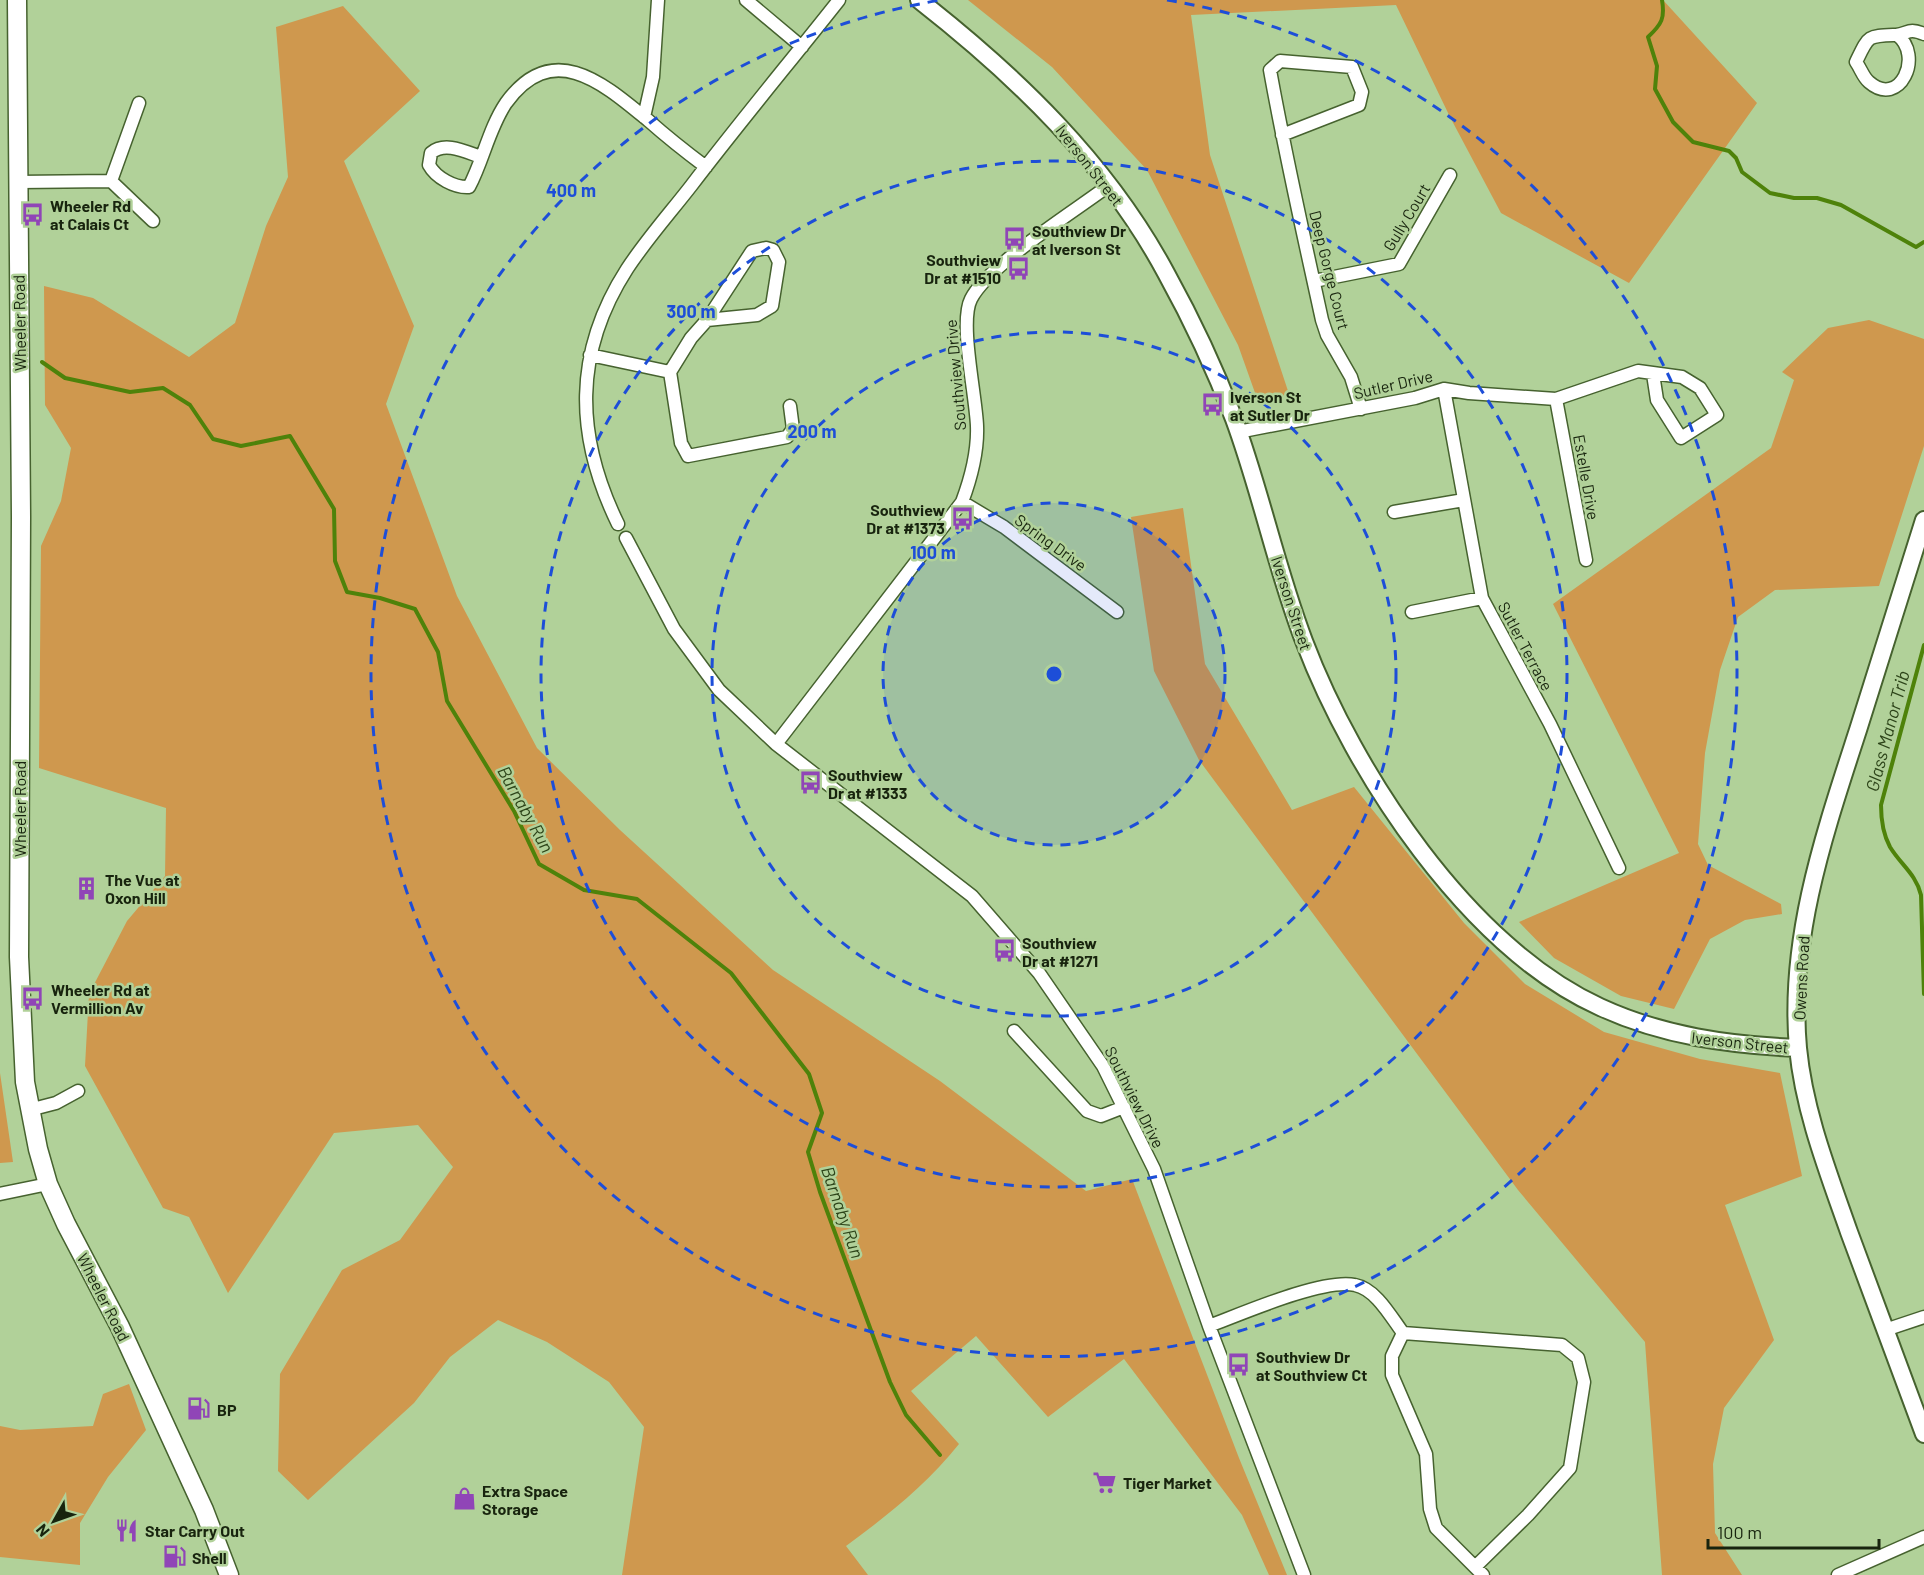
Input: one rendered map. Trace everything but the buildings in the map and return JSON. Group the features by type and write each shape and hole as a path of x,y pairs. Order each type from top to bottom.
{"main road":[{"name":"Wheeler Road","path":"17,0 21,505 19,957 21,1046 29,1110 48,1184 66,1224 124,1335 204,1510 229,1575"}],"street":[{"path":"644,117 653,77 657,0"},
{"path":"746,0 802,47"},
{"path":"618,524 605,496 591,453 585,393 590,355 598,325 626,271 839,0"},
{"name":"Iverson Street","path":"919,0 1024,88 1055,120 1108,186 1165,271 1202,344 1238,432 1302,637 1322,687 1351,744 1406,829 1457,894 1522,957 1598,1006 1658,1030 1708,1041 1798,1048"},
{"path":"1897,35 1910,46 1915,57 1914,68 1909,79 1900,86 1889,89 1877,87 1867,81 1856,62 1869,40 1880,34 1897,35 1905,31 1924,34"},
{"name":"Deep Gorge Court","path":"1282,135 1359,105 1362,92 1352,67 1280,61 1270,70 1282,135 1327,335 1351,377 1361,409"},
{"path":"481,157 505,105 523,85 543,74 569,72 592,77 706,167"},
{"path":"111,181 139,103"},
{"name":"Gully Court","path":"1314,281 1399,264 1450,175"},
{"path":"18,182 111,181 153,221"},
{"name":"Southview Drive","path":"776,744 962,502 969,483 976,443 972,370 966,325 971,297 1007,261 1108,186"},
{"path":"707,320 757,315 768,311 774,301 779,262 773,250 766,248 752,251 670,372 681,443 690,457 787,437 793,429 790,406"},
{"path":"590,355 670,372"},
{"path":"1556,399 1638,372 1682,377 1700,388 1717,415 1681,438 1657,400 1653,374"},
{"name":"Sutler Drive","path":"1238,432 1415,398 1444,389 1556,399"},
{"name":"Sutler Terrace","path":"1444,389 1482,598 1550,724 1619,868"},
{"name":"Estelle Drive","path":"1556,399 1586,560"},
{"path":"1394,512 1464,500"},
{"name":"Spring Drive","path":"962,502 1004,527 1117,612"},
{"name":"Owens Road","path":"1924,520 1817,865 1803,931 1798,976 1798,1048 1814,1126 1924,1434"},
{"name":"Southview Drive","path":"626,538 674,629 695,660 733,704 776,744 972,896 1039,973 1103,1066 1154,1169 1209,1326 1304,1575"},
{"path":"1412,612 1482,598"},
{"path":"1014,1030 1087,1111 1101,1116 1124,1107"},
{"path":"29,1110 56,1103 78,1091"},
{"path":"0,1194 48,1184"},
{"path":"1209,1326 1327,1286 1356,1285 1380,1301 1403,1333 1562,1345 1578,1358 1584,1382 1570,1468 1479,1571 1436,1528 1430,1509 1426,1454 1392,1375 1392,1356 1403,1333"},
{"path":"1885,1330 1924,1317"},
{"path":"1838,1575 1924,1537"}],"shaded area":[{"path":"968,0 1663,0 1757,103 1629,283 1501,213 1450,117 1396,5 1191,15 1210,155 1289,394 1259,404 1238,345 1147,170 1052,67"},
{"path":"343,6 420,91 344,161 414,326 386,404 457,596 537,748 620,830 773,970 940,1081 1086,1191 1132,1179 1239,1458 1287,1575 1269,1575 1242,1515 1124,1359 1048,1417 976,1336 911,1391 959,1444 906,1499 846,1546 868,1575 622,1575 644,1427 609,1382 547,1342 498,1320 450,1357 414,1403 308,1500 278,1471 280,1374 342,1270 400,1240 453,1167 418,1125 334,1133 228,1293 189,1217 163,1208 85,1066 89,994 127,921 165,876 166,808 39,768 41,546 61,501 71,448 45,405 44,286 93,298 189,357 235,323 266,226 288,177 276,27"},
{"path":"1869,320 1924,339 1924,446 1879,586 1775,590 1738,617 1720,670 1705,753 1698,844 1708,865 1781,904 1782,914 1745,920 1710,939 1674,1009 1621,996 1554,958 1519,922 1679,853 1553,604 1771,448 1794,380 1782,372 1828,328"},
{"path":"1183,508 1205,664 1292,810 1354,787 1464,923 1525,984 1604,1032 1700,1059 1780,1073 1802,1176 1725,1205 1774,1340 1724,1408 1713,1464 1715,1533 1742,1575 1662,1575 1645,1342 1518,1190 1199,760 1154,671 1131,517"},
{"path":"0,1073 13,1162 0,1163"},
{"path":"129,1384 146,1430 108,1477 80,1523 80,1565 0,1557 0,1426 20,1430 93,1426 103,1394"}],"waterway":[{"path":"1662,0 1661,20 1648,37 1657,66 1655,89 1673,122 1693,142 1729,151 1736,158 1742,172 1770,193 1794,198 1817,198 1841,205 1916,247 1924,242"},
{"name":"Barnaby Run","path":"42,362 65,378 130,392 163,388 190,405 213,439 241,446 290,436 334,509 335,561 347,592 380,598 415,609 438,652 447,701 514,811 539,864 584,890 637,899 731,973 809,1074 822,1113 808,1152 820,1192 890,1382 906,1415 940,1455"},
{"name":"Glass Manor Trib","path":"1924,645 1881,805 1883,826 1890,847 1916,881 1921,895 1924,994"}],"place":[{"name":"Wheeler Rd at Calais Ct","path":"32,214"},
{"name":"Southview Dr at Iverson St","path":"1014,239"},
{"name":"Southview Dr at #1510","path":"1019,268"},
{"name":"Iverson St at Sutler Dr","path":"1212,405"},
{"name":"Southview Dr at #1373","path":"963,518"},
{"name":"Southview Dr at #1333","path":"810,783"},
{"name":"The Vue at Oxon Hill","path":"87,888"},
{"name":"Southview Dr at #1271","path":"1004,951"},
{"name":"Wheeler Rd at Vermillion Av","path":"33,998"},
{"name":"Southview Dr at Southview Ct","path":"1238,1365"},
{"name":"BP","path":"199,1409"},
{"name":"Tiger Market","path":"1105,1482"},
{"name":"Extra Space Storage","path":"464,1499"},
{"name":"Star Carry Out","path":"127,1530"},
{"name":"Shell","path":"174,1557"}]}
